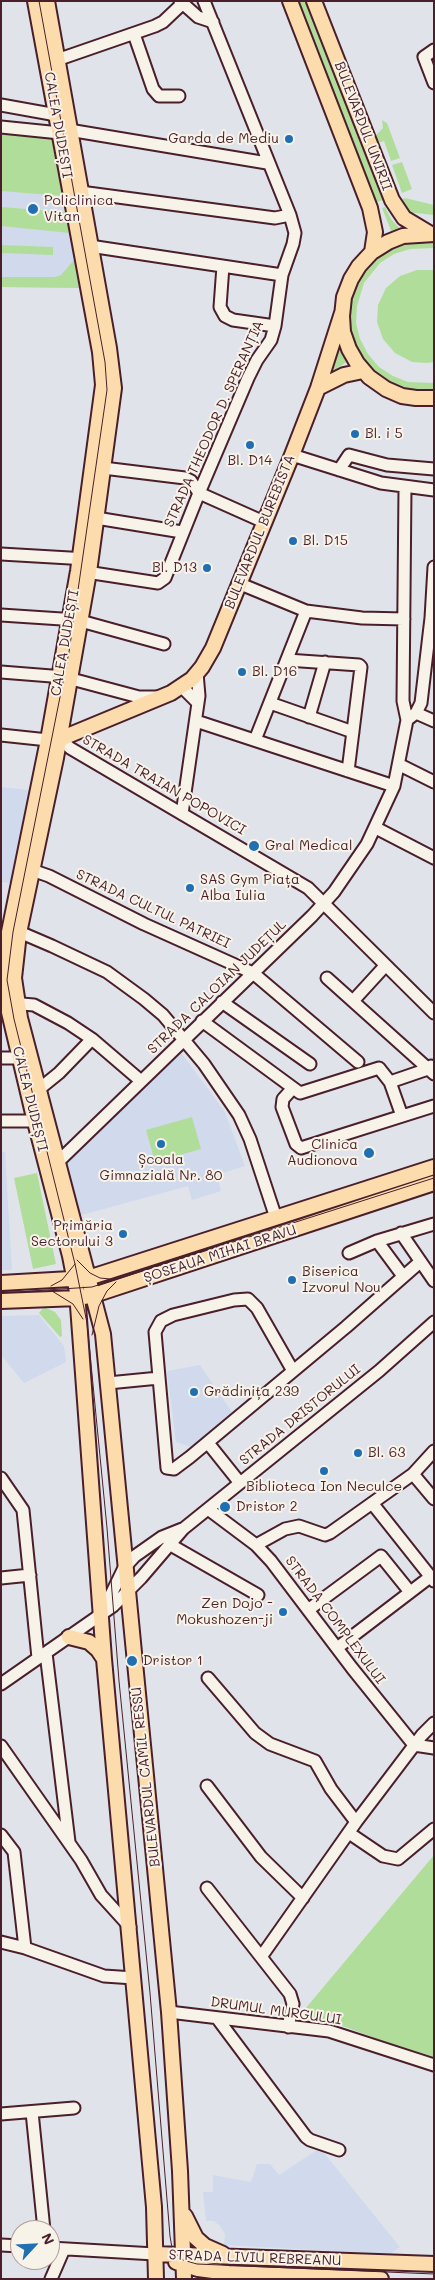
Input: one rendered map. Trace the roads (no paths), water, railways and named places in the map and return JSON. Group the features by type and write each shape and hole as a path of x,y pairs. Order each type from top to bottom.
{"main road":[{"name":"CALEA DUDEȘTI","path":"35,1 52,61 84,246 103,377 98,468 84,565 54,739 14,932 12,1004 51,1165 82,1279"},
{"name":"CALEA DUDEȘTI","path":"47,1 57,117 64,131"},
{"name":"BULEVARDUL UNIRII","path":"290,1 372,214 375,232 372,252"},
{"name":"BULEVARDUL UNIRII","path":"314,1 392,200 404,218 418,228 433,234"},
{"name":"BULEVARDUL BUREBISTA","path":"54,739 162,697 182,687 198,673 213,648 292,455 318,388 351,279 358,266 372,252 397,238 418,234 433,234"},
{"path":"342,313 347,344 353,358 375,383 396,394 412,398 434,398"},
{"path":"318,388 344,375 363,371"},
{"name":"CALEA DUDEȘTI","path":"25,1058 38,1090 40,1121"},
{"name":"ȘOSEAUA MIHAI BRAVU","path":"1,1282 82,1279 434,1168"},
{"name":"ȘOSEAUA MIHAI BRAVU","path":"1,1301 78,1298 94,1295 434,1183"},
{"path":"115,1270 121,1287"},
{"path":"82,1279 78,1298 104,1659 130,1927 154,2207 156,2279"},
{"name":"BULEVARDUL CAMIL RESSU","path":"82,1279 94,1295 101,1328 108,1383 124,1568 169,2012 182,2206 184,2266"},
{"path":"47,1281 49,1299"},
{"path":"80,1329 101,1328"},
{"path":"69,1636 89,1642 104,1659"},
{"path":"182,2206 196,2238 205,2246 221,2255 213,2262 216,2272 199,2279"},
{"name":"STRADA LIVIU REBREANU","path":"155,2254 184,2266 216,2272 293,2277 381,2279"},
{"name":"STRADA LIVIU REBREANU","path":"184,2266 221,2255 434,2264"}],"street":[{"name":"STRADA THEODOR D. SPERANȚIA","path":"84,565 158,583 165,578 182,532 248,378 257,360 271,340 275,326 282,275 295,233 290,215 267,163 204,1"},
{"path":"52,61 134,34 163,22 181,2 198,17 213,22"},
{"path":"134,34 153,89 159,96 179,96"},
{"path":"434,50 424,57 434,83"},
{"path":"1,105 57,117"},
{"path":"1,127 64,131 267,163"},
{"path":"75,191 275,218 290,215"},
{"path":"84,246 282,275"},
{"path":"223,266 220,307 225,316 233,320 275,326"},
{"path":"292,455 381,483 405,488 434,490"},
{"path":"339,470 349,455 387,465 432,469"},
{"path":"98,468 185,478 191,481 199,493 264,522"},
{"name":"STRADA CALOIAN JUDEȚUL","path":"405,488 402,701 412,717"},
{"path":"91,517 182,532"},
{"path":"1,554 84,565"},
{"name":"STRADA CALOIAN JUDEȚUL","path":"51,1165 141,1081 324,903 358,858 376,828 394,786 412,717 421,703 434,567"},
{"path":"238,584 306,611 362,618 404,619"},
{"path":"255,740 306,611"},
{"path":"1,615 75,620 164,644"},
{"path":"287,660 358,665 361,667 348,771"},
{"path":"309,717 325,662"},
{"path":"1,672 65,678 140,697 162,697"},
{"path":"182,814 200,688 198,673"},
{"path":"182,687 198,702"},
{"path":"105,689 118,697 124,712"},
{"path":"270,703 353,732"},
{"path":"412,717 434,721"},
{"path":"196,721 394,786"},
{"path":"1,735 54,739"},
{"name":"STRADA TRAIAN POPOVICI","path":"54,739 298,881 324,903 434,1013"},
{"path":"400,765 434,782"},
{"path":"376,828 434,858"},
{"name":"STRADA CULTUL PATRIEI","path":"28,868 144,924 254,972 358,1062"},
{"path":"14,932 52,946 107,972 144,999 184,1038 239,1115 250,1139 276,1218"},
{"path":"353,1000 385,966"},
{"path":"327,978 432,1069"},
{"path":"222,1002 310,1064"},
{"path":"12,1004 34,1005 68,1024 92,1040 141,1081"},
{"path":"202,1021 298,1091"},
{"path":"38,1090 59,1073 92,1040"},
{"path":"1,1058 25,1058"},
{"path":"402,1116 390,1082 378,1068 298,1091 283,1100 282,1107 296,1144 301,1148 434,1106"},
{"path":"390,1082 432,1069"},
{"path":"1,1121 40,1121"},
{"path":"349,1253 377,1241 434,1224"},
{"path":"401,1233 434,1281"},
{"path":"377,1241 402,1276"},
{"path":"293,1371 253,1302 248,1299 173,1315 161,1321 155,1332 167,1468 170,1470 178,1467 208,1443 361,1314 420,1262"},
{"name":"STRADA DRISTORULUI","path":"101,1615 127,1592 183,1529 379,1371 429,1334 434,1322"},
{"path":"108,1383 159,1378"},
{"path":"208,1443 240,1483"},
{"path":"256,1545 285,1529 298,1526 325,1535 330,1533 413,1474 434,1451"},
{"path":"413,1474 434,1498"},
{"path":"1,1478 23,1510 30,1575 54,1728 69,1844"},
{"path":"337,1648 410,1592 432,1579 372,1504"},
{"name":"STRADA COMPLEXULUI","path":"208,1508 256,1545 272,1561 337,1648 414,1745"},
{"name":"STRADA DRISTORULUI","path":"101,1615 124,1568 144,1549 162,1537 183,1529"},
{"path":"169,1544 258,1595"},
{"path":"308,1610 381,1556 410,1592"},
{"path":"1,1578 30,1575"},
{"path":"1,1684 101,1615"},
{"path":"208,1678 255,1733 270,1744 315,1761 331,1789 356,1822"},
{"path":"261,1957 356,1822 414,1745 434,1723"},
{"path":"414,1745 434,1748"},
{"path":"1,1746 69,1844 101,1895 130,1927"},
{"path":"207,1786 261,1858 303,1898"},
{"path":"349,1832 383,1856 398,1859 434,1829"},
{"path":"4,1840 14,1852 25,1948"},
{"path":"206,1888 292,1999 293,2004 288,2027"},
{"path":"1,1942 25,1948 104,1976 134,1978"},
{"name":"DRUMUL MURGULUI","path":"169,2012 344,2035 434,2065"},
{"path":"217,2018 306,2136 338,2150"},
{"path":"1,2114 74,2108"},
{"path":"32,2112 43,2220"},
{"path":"60,2249 155,2254"},
{"path":"52,2279 64,2249"}],"tram line":[{"path":"39,1 105,362 107,390 69,652 13,932 7,980 14,1019 75,1264 87,1323 172,2248 183,2260 197,2264 434,2274"},
{"path":"1,1293 92,1287 434,1178"},
{"path":"77,1260 90,1273 100,1278 110,1279"},
{"path":"51,1286 62,1280 75,1264"},
{"path":"92,1335 99,1306 107,1291 116,1282"},
{"path":"52,1291 73,1304 83,1319"}],"place":[{"name":"Garda de Mediu","path":"289,139"},
{"name":"Policlinica Vitan","path":"33,209"},
{"name":"Bl. i 5","path":"355,434"},
{"name":"Bl. D14","path":"250,445"},
{"name":"Bl. D15","path":"293,541"},
{"name":"Bl. D13","path":"207,568"},
{"name":"Bl. D16","path":"242,672"},
{"name":"Gral Medical","path":"254,846"},
{"name":"SAS Gym Piața Alba Iulia","path":"190,888"},
{"name":"Școala Gimnazială Nr. 80","path":"161,1144"},
{"name":"Clinica Audionova","path":"369,1153"},
{"name":"Primăria Sectorului 3","path":"123,1234"},
{"name":"Biserica Izvorul Nou","path":"292,1280"},
{"name":"Grădinița 239","path":"194,1392"},
{"name":"Bl. 63","path":"358,1453"},
{"name":"Biblioteca Ion Neculce","path":"324,1471"},
{"name":"Dristor 2","path":"225,1507"},
{"name":"Zen Dojo - Mokushozen-ji","path":"283,1612"},
{"name":"Dristor 1","path":"132,1661"}]}
